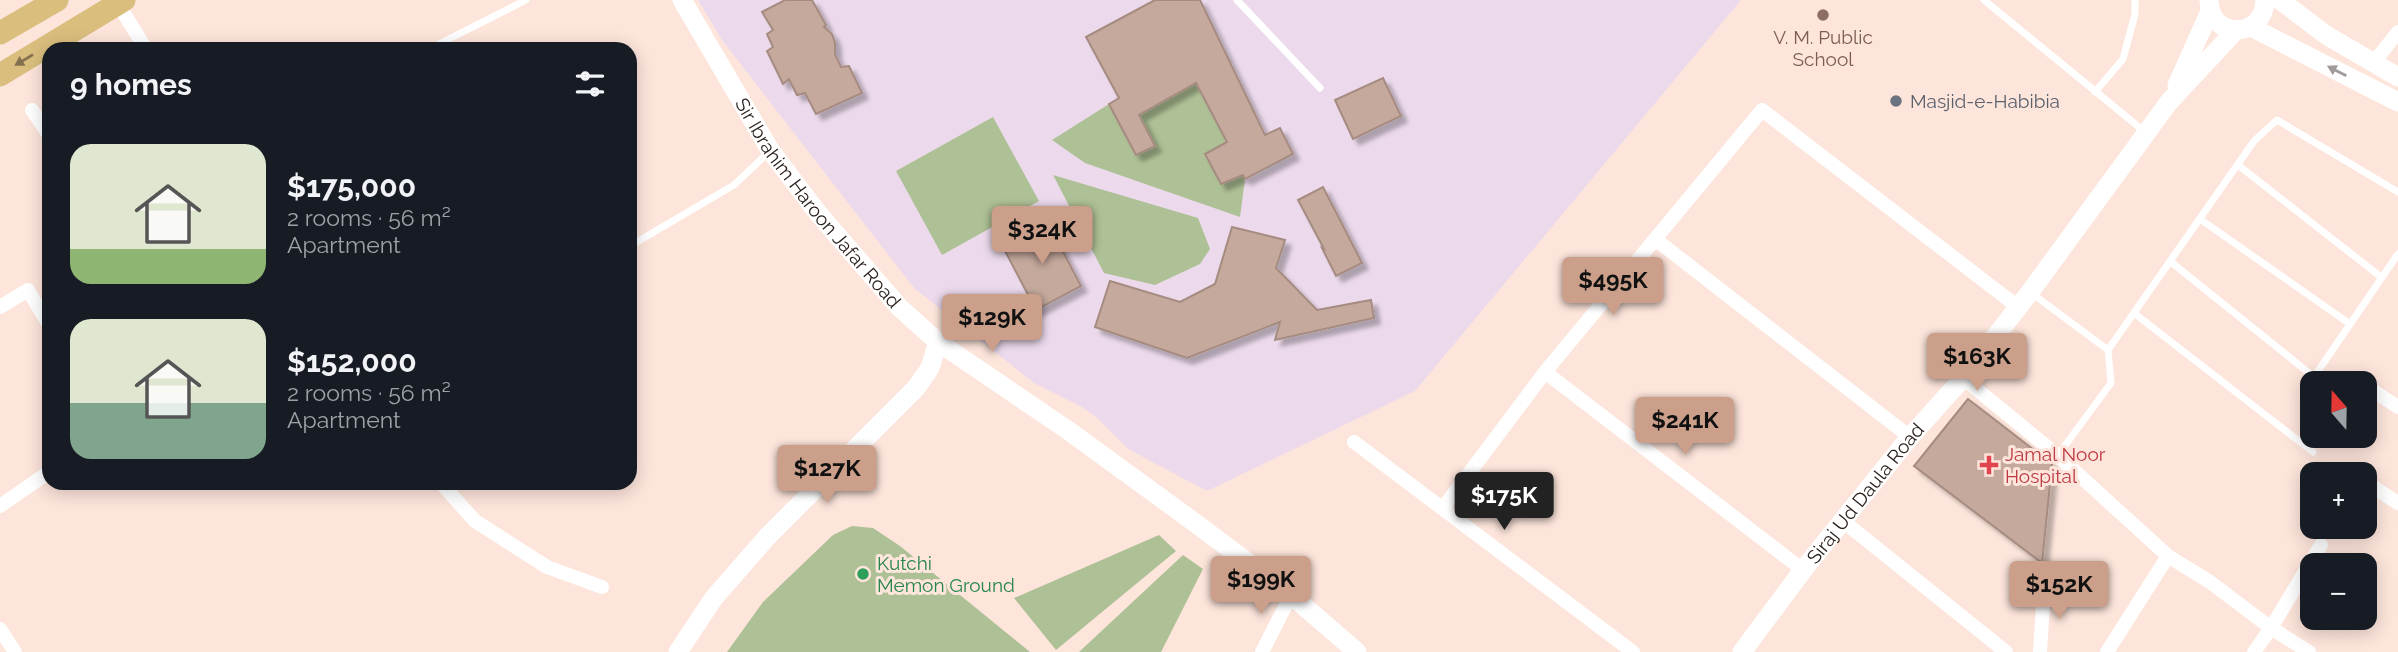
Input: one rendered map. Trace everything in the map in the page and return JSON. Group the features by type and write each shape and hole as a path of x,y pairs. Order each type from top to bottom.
{"main road":[{"path":"0,33 57,0"},
{"path":"53,42 119,1"},
{"path":"0,75 42,49"}],"street":[{"name":"Sir Ibrahim Haroon Jafar Road","path":"682,0 770,150 817,212 899,307 938,342 1069,431 1291,595 1357,652"},
{"name":"Siraj Ud Daula Road","path":"1742,652 1803,570 1910,437 1963,378 2024,300 2169,102 2243,28 2260,19 2265,9 2265,0"},
{"path":"2280,0 2326,35 2398,77"},
{"path":"119,1 142,42"},
{"name":"Siraj Ud Daula Road","path":"2169,102 2210,6"},
{"path":"2210,6 2212,17 2222,26 2243,28 2398,102"},
{"path":"2374,62 2398,32"},
{"path":"32,110 42,125"},
{"path":"1443,508 1545,372 1762,110 2024,300"},
{"path":"1655,239 1910,437"},
{"path":"0,307 28,290 42,313"},
{"path":"678,652 713,599 767,537 916,387 930,368 938,342"},
{"path":"1545,372 1803,570"},
{"path":"1963,378 2057,455 2168,556 2210,582 2271,628 2309,652"},
{"path":"2377,393 2398,407"},
{"path":"1354,442 1633,652"},
{"path":"0,506 42,477"},
{"path":"2377,489 2398,503"},
{"path":"447,490 475,521 547,567 602,587"},
{"path":"1843,521 2006,652"},
{"path":"2254,652 2320,545"},
{"path":"2107,652 2168,556"},
{"path":"2040,652 2044,589"},
{"path":"1262,652 1291,595"},
{"path":"0,629 15,652"}],"lane":[{"path":"443,42 526,0"},
{"path":"1237,0 1320,88"},
{"path":"1984,0 2146,132"},
{"path":"2095,92 2123,59 2135,14 2135,0"},
{"path":"2057,455 2111,383 2108,350 2254,141 2277,120 2398,192"},
{"path":"637,242 734,185 770,150"},
{"path":"2238,165 2381,277"},
{"path":"2200,219 2350,324"},
{"path":"2171,262 2315,377 2398,254"},
{"path":"2024,300 2108,350"},
{"path":"2134,313 2312,452"}],"shaded area":[{"path":"698,0 1741,0 1415,391 1207,491 1128,449 1096,417 1034,383 914,288 722,40"}],"green space":[{"path":"1196,83 1227,142 1205,155 1221,184 1243,175 1245,179 1240,217 1085,163 1052,140 1109,104 1136,154 1155,146 1139,115"},
{"path":"993,117 1039,201 942,255 896,171"},
{"path":"1053,175 1198,218 1210,249 1200,264 1155,285 1104,273"},
{"name":"Kutchi Memon Ground","path":"852,526 873,528 900,546 1030,652 727,652 763,602 833,535"},
{"path":"1159,535 1176,551 1056,650 1014,598"},
{"path":"1183,555 1203,569 1161,652 1079,652"}],"building":[{"path":"785,0 812,0 826,25 824,27 832,34 835,54 841,67 849,66 862,93 816,114 805,93 797,95 789,79 783,84 767,51 773,47 767,34 773,30 762,12"},
{"path":"1155,0 1200,0 1265,135 1280,128 1293,154 1245,179 1243,175 1221,184 1205,154 1227,142 1196,83 1139,115 1155,146 1136,155 1109,104 1119,98 1086,37"},
{"path":"1383,78 1401,116 1353,139 1335,100"},
{"path":"1323,187 1362,263 1336,276 1298,200"},
{"path":"1048,223 1081,286 1036,310 1003,247"},
{"path":"1232,227 1285,240 1276,268 1317,310 1371,300 1374,318 1275,340 1280,322 1187,358 1095,327 1110,281 1180,302 1215,284"},
{"name":"Jamal Noor Hospital","path":"1968,399 2052,464 2042,563 1914,466"}],"place":[{"name":"V. M. Public School","path":"1823,15"},
{"name":"Masjid-e-Habibia","path":"1896,101"},
{"name":"Jamal Noor Hospital","path":"1989,465"},
{"name":"Kutchi Memon Ground","path":"863,574"}]}
